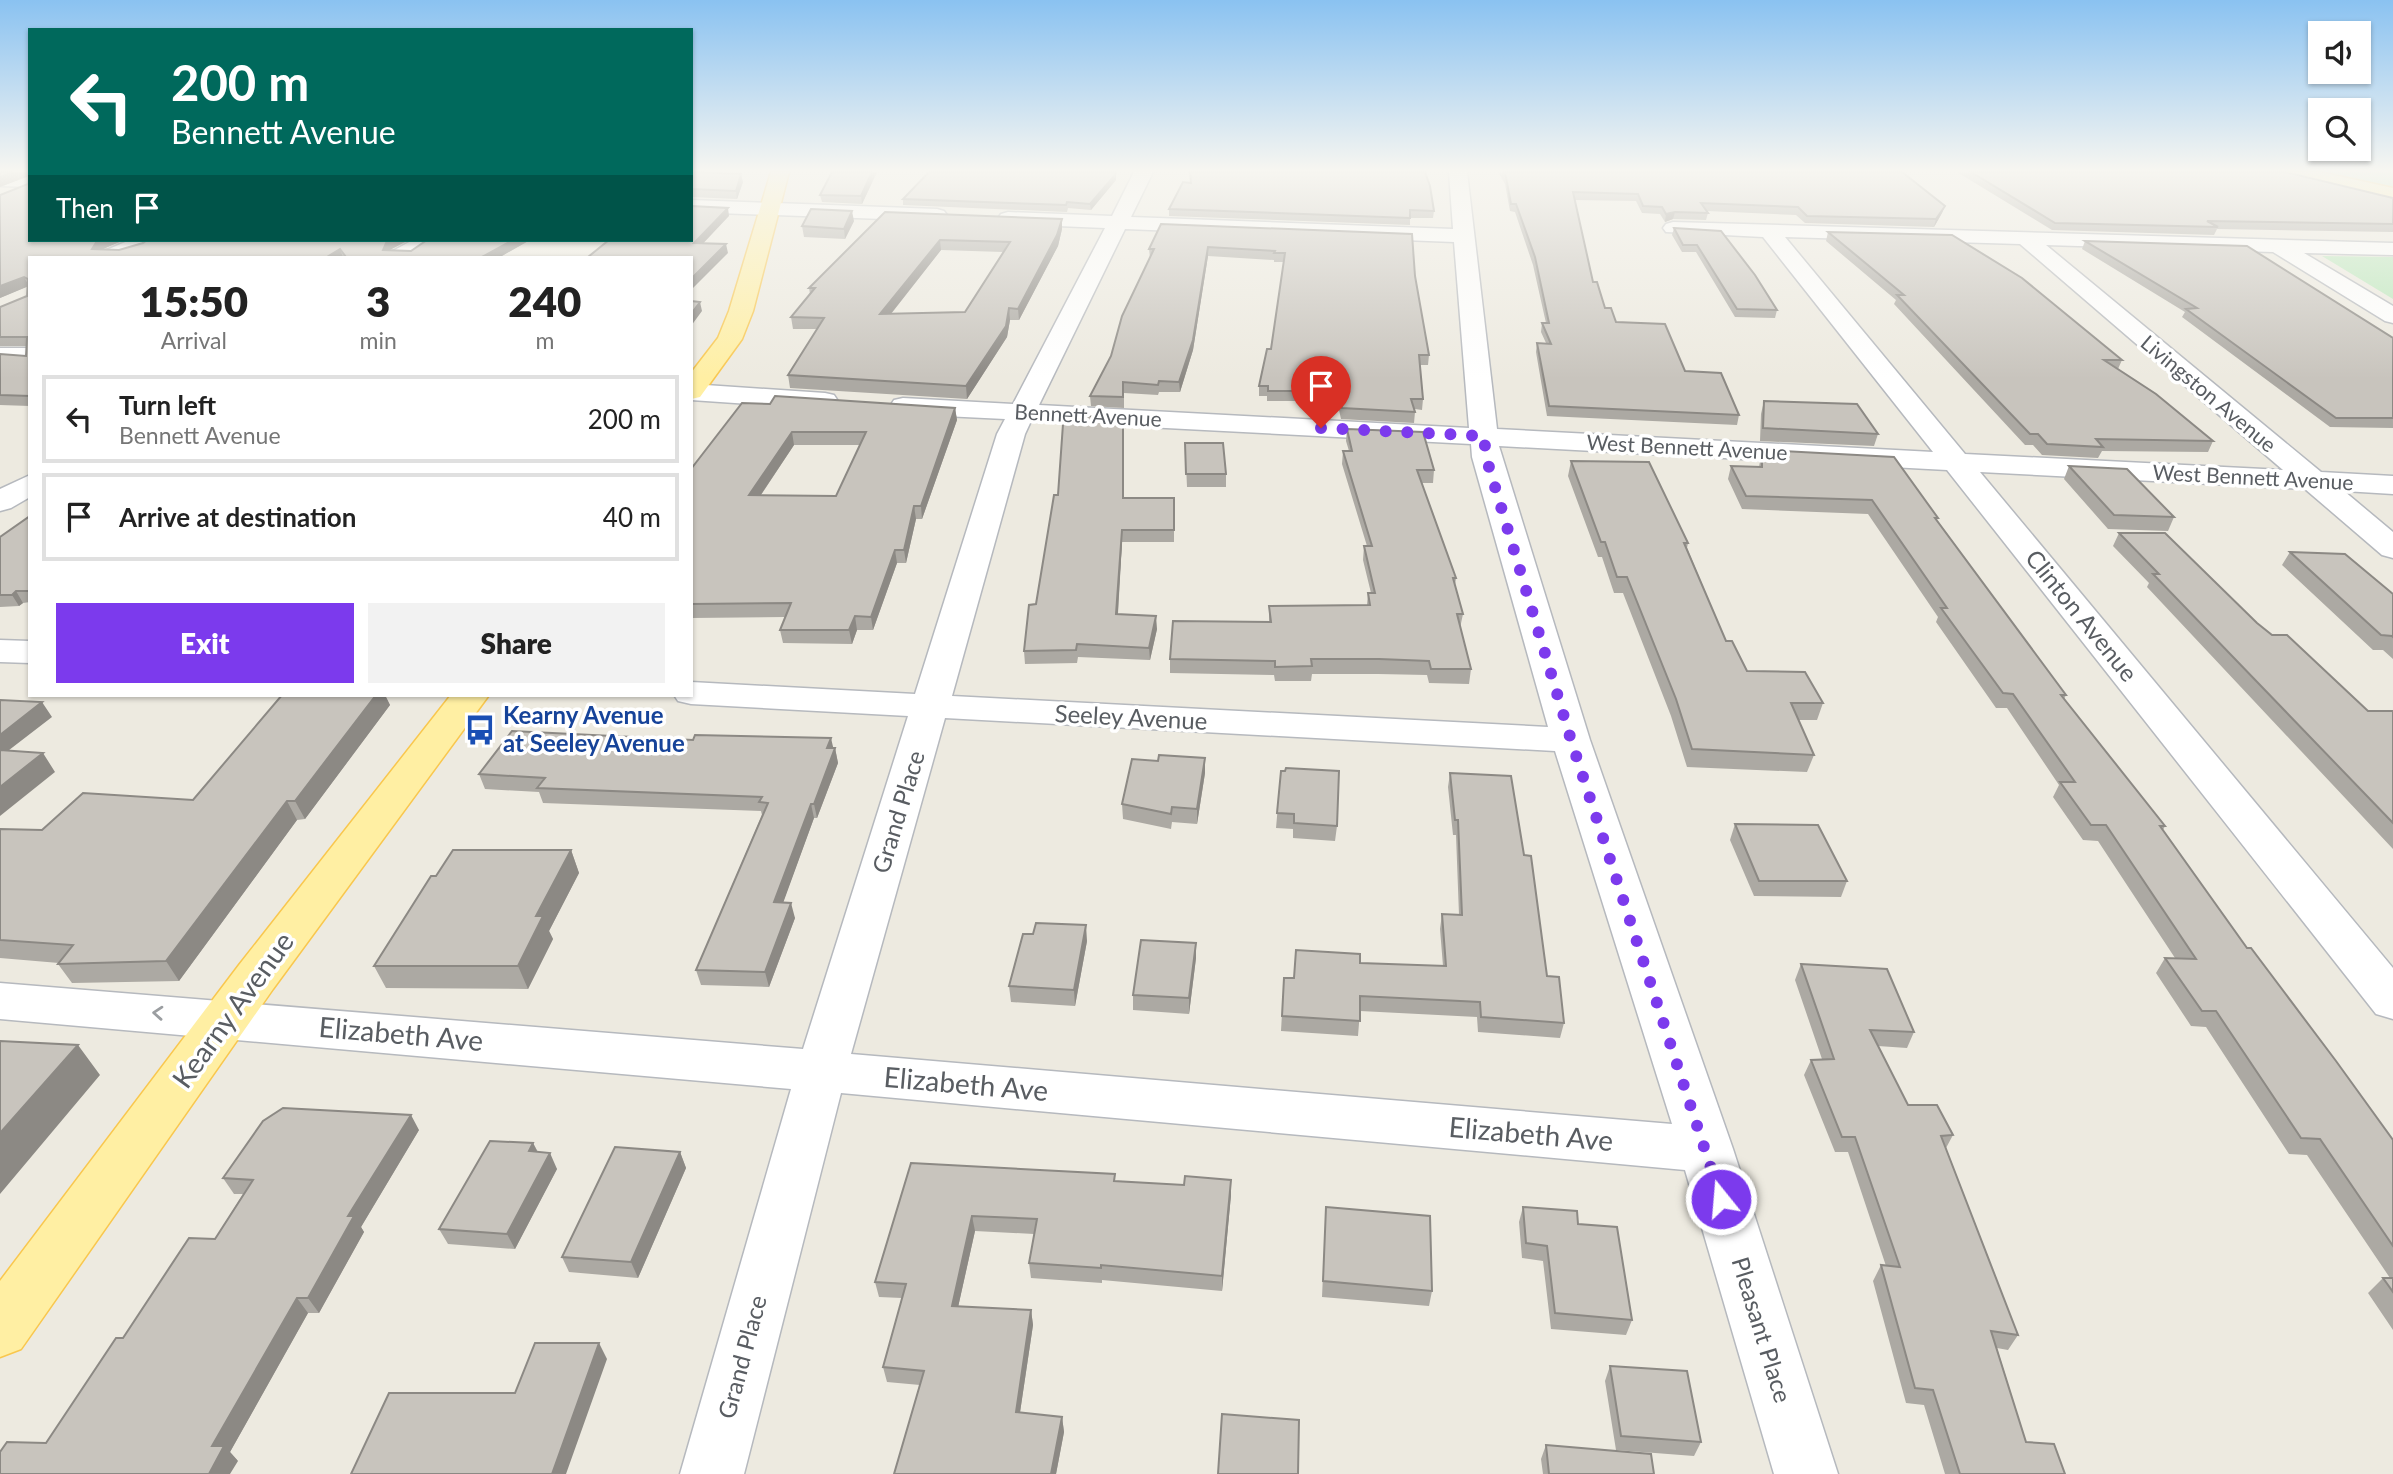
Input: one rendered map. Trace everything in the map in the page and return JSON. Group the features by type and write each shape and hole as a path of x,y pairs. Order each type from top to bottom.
{"main road":[{"path":"693,388 730,339 761,241"},
{"name":"Kearny Avenue","path":"0,1329 226,1019 468,697"}],"street":[{"name":"Grand Place","path":"712,1474 821,1072 1011,434 1110,241"},
{"name":"Pleasant Place","path":"1464,241 1486,457 1571,740 1706,1149 1806,1474"},
{"name":"Clinton Avenue","path":"1777,241 2393,1001"},
{"name":"Livingston Avenue","path":"2028,241 2393,548"},
{"path":"2113,241 2393,249"},
{"path":"112,256 143,242"},
{"path":"401,256 425,242"},
{"path":"2278,246 2393,316"},
{"path":"0,355 28,356"},
{"path":"693,391 856,403"},
{"name":"Bennett Avenue","path":"884,404 1484,436"},
{"name":"West Bennett Avenue","path":"1484,436 1959,464 2393,485"},
{"path":"0,502 28,485"},
{"path":"0,651 28,652"},
{"name":"Seeley Avenue","path":"693,693 931,708 1571,740"},
{"name":"Elizabeth Ave","path":"0,1001 1706,1149"}],"green space":[{"path":"2322,256 2393,257 2393,299"}],"building":[{"path":"0,241 96,242 92,249 119,250 144,242 387,242 383,250 411,251 424,242 509,242 484,256 345,256 340,249 329,256 28,256 28,279 24,277 0,286"},
{"path":"696,241 694,243 726,244 693,277 693,256 589,256 607,242"},
{"path":"856,241 939,241 880,314 965,312 1010,242 968,241 1054,241 1018,309 1009,308 1006,326 966,386 788,375 824,318 791,317 815,288 809,288"},
{"path":"1153,241 1412,241 1415,276 1429,355 1419,355 1423,399 1411,399 1415,412 1342,408 1338,391 1268,391 1268,386 1259,386 1267,349 1271,349 1285,253 1208,247 1193,340 1179,382 1159,381 1158,385 1123,382 1123,397 1090,396 1111,356 1122,316 1154,249 1149,249"},
{"path":"1529,241 1584,241 1593,282 1597,282 1605,308 1611,308 1616,322 1665,324 1685,371 1721,373 1739,415 1549,406 1537,343 1551,344 1542,323 1549,323"},
{"path":"1681,241 1729,241 1777,310 1737,309 1697,245 1683,245"},
{"path":"1839,241 1961,241 2022,278 2122,360 2104,360 2156,394 2213,441 2096,439 2103,447 2047,444 2038,434 2030,434 1897,295 1904,295"},
{"path":"2085,241 2247,246 2393,338 2393,418 2336,418 2186,309 2197,308"},
{"path":"28,279 28,396 0,395 0,354 26,356 27,337 0,337 0,307 27,296"},
{"path":"693,301 700,302 693,311"},
{"path":"775,396 955,408 921,506 914,506 904,550 895,550 871,617 855,616 849,630 780,630 791,603 693,604 693,466 742,403 770,404","holes":["792,432 866,432 836,496 749,495"]},
{"path":"1764,401 1857,404 1878,434 1763,428"},
{"path":"1080,416 1123,418 1123,498 1174,498 1174,530 1122,530 1116,614 1156,616 1149,648 1077,644 1076,650 1024,651 1029,605 1036,604 1054,495 1058,495 1063,424 1076,424"},
{"path":"1347,429 1423,432 1434,470 1417,470 1456,578 1453,578 1463,614 1457,614 1471,669 1431,669 1429,661 1379,659 1311,659 1312,666 1275,667 1275,661 1170,659 1173,621 1271,622 1269,606 1370,605 1368,593 1375,593 1364,546 1372,546 1343,451 1352,451"},
{"path":"1185,443 1223,443 1226,474 1186,474"},
{"path":"1762,450 1894,457 1938,518 1935,518 2066,695 2061,695 2165,826 2160,826 2247,948 2251,948 2393,1140 2393,1246 2320,1139 2301,1138 2216,1011 2202,1011 2165,958 2196,959 2106,825 2091,825 2060,782 2075,782 2013,694 2003,693 1941,608 1947,608 1872,500 1746,496 1731,466 1762,467"},
{"path":"1571,461 1649,462 1688,543 1684,543 1726,641 1732,641 1747,671 1805,672 1823,703 1791,703 1814,755 1692,749 1676,699 1627,577 1617,577"},
{"path":"2069,466 2127,469 2174,517 2114,515"},
{"path":"28,517 28,591 0,595 0,537"},
{"path":"2119,533 2165,533 2257,623 2272,635 2287,635 2368,711 2393,711 2393,823 2153,574 2159,574"},
{"path":"2290,552 2345,554 2393,594 2393,637 2381,635"},
{"path":"280,697 374,697 295,801 287,801 166,961 58,964 73,945 0,940 0,829 42,830 83,793 193,800"},
{"path":"0,700 42,702 0,735"},
{"path":"512,731 693,740 695,735 831,738 827,748 835,748 774,902 791,903 765,972 696,970 768,803 759,802 762,797 537,788 545,778 479,774"},
{"path":"0,750 43,753 0,787"},
{"path":"1159,755 1205,758 1197,809 1172,807 1171,814 1122,804 1132,759 1158,761"},
{"path":"1286,768 1339,771 1337,826 1294,823 1294,814 1277,813 1281,771"},
{"path":"1450,773 1511,776 1524,855 1531,856 1547,976 1559,977 1564,1023 1481,1017 1480,1002 1360,996 1360,1021 1282,1016 1284,978 1294,978 1296,950 1360,954 1360,963 1446,966 1442,914 1462,915 1458,820 1455,820"},
{"path":"1735,824 1818,825 1847,881 1759,881"},
{"path":"453,850 571,850 536,916 543,916 518,966 374,966 431,876 436,876"},
{"path":"1036,923 1086,925 1074,990 1009,986 1023,934 1033,934"},
{"path":"1141,940 1196,943 1189,998 1133,995"},
{"path":"1801,964 1887,969 1914,1032 1870,1030 1908,1105 1937,1105 1953,1135 1941,1136 2018,1335 1991,1331 2026,1442 2054,1444 2065,1474 1960,1474 1933,1390 1915,1388 1881,1265 1900,1267 1855,1137 1842,1137 1811,1060 1834,1059"},
{"path":"0,1041 78,1045 0,1133"},
{"path":"283,1108 411,1115 348,1216 354,1216 308,1298 297,1298 212,1446 224,1446 209,1474 0,1474 0,1452 7,1442 46,1443 116,1338 123,1338 189,1238 215,1239 253,1180 223,1178 263,1121"},
{"path":"490,1141 533,1143 529,1151 550,1153 507,1234 439,1229"},
{"path":"615,1147 680,1152 631,1262 562,1257"},
{"path":"911,1163 1115,1174 1114,1181 1184,1185 1185,1176 1231,1180 1222,1276 1101,1265 1101,1268 1029,1263 1037,1219 972,1216 952,1306 1031,1310 1016,1412 1062,1417 1051,1474 894,1474 924,1371 883,1367 906,1284 875,1282"},
{"path":"1326,1207 1430,1216 1432,1291 1323,1281"},
{"path":"1523,1207 1577,1211 1578,1224 1617,1227 1632,1320 1555,1313 1547,1246 1526,1243"},
{"path":"2383,1278 2393,1278 2393,1292"},
{"path":"535,1343 599,1343 552,1474 351,1474 389,1393 515,1393"},
{"path":"1610,1366 1687,1371 1701,1442 1621,1436"},
{"path":"1222,1414 1299,1420 1298,1474 1218,1474"},
{"path":"1546,1445 1651,1454 1654,1474 1549,1474"}],"place":[{"name":"Kearny Avenue at Seeley Avenue","path":"480,730"}],"route":[{"path":"1321,428 1484,436 1486,457 1571,740 1721,1199"}]}
